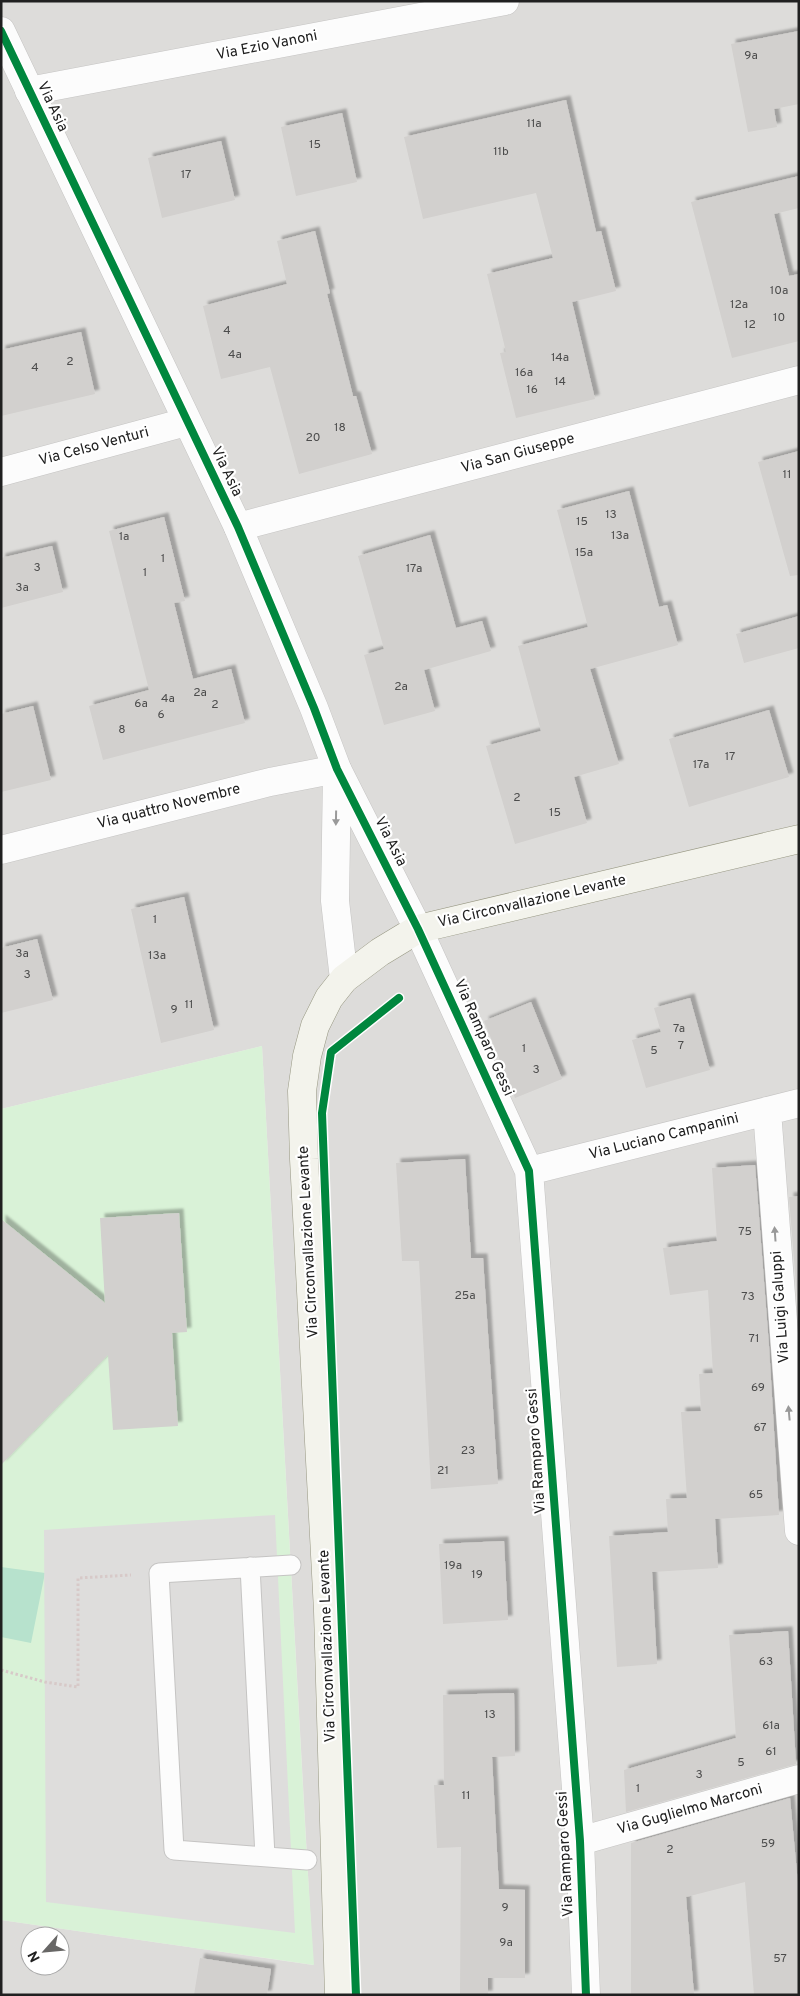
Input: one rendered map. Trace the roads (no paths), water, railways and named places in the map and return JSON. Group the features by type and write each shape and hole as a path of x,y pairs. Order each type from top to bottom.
{"main road":[{"name":"Via Circonvallazione Levante","path":"339,1995 328,1611 302,1091 307,1056 315,1026 329,998 344,979 361,964 418,928 799,840"}],"street":[{"name":"Via Ezio Vanoni","path":"29,91 504,1"},
{"name":"Via Asia","path":"1,31 186,422 238,527 314,708 337,769 418,928"},
{"name":"Via San Giuseppe","path":"238,527 799,380"},
{"name":"Via Celso Venturi","path":"1,472 186,422"},
{"name":"Via Asia","path":"337,769 335,901 344,979"},
{"name":"Via quattro Novembre","path":"1,850 270,782 337,769"},
{"name":"Via Ramparo Gessi","path":"418,928 529,1171 580,1841 586,1995"},
{"name":"Via Luciano Campanini","path":"529,1171 799,1103"},
{"name":"Via Luigi Galuppi","path":"766,1112 792,1368 799,1531"},
{"name":"Via Guglielmo Marconi","path":"580,1841 799,1779"}],"lane":[{"path":"291,1565 159,1573 174,1850 308,1860"},
{"path":"250,1567 265,1856"}]}
